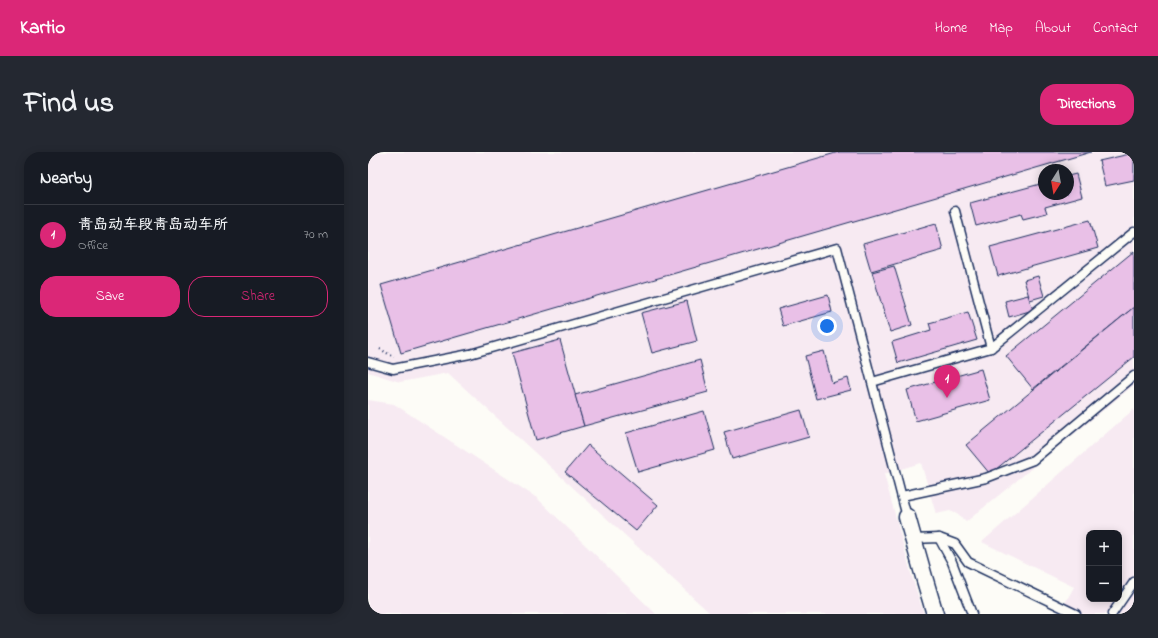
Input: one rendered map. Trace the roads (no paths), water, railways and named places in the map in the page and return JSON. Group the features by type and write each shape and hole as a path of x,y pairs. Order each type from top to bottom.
{"street":[{"path":"907,517 935,614"}],"lane":[{"path":"955,211 991,348"},
{"path":"872,382 991,348 1134,232"},
{"path":"368,362 393,369 470,354 837,248 907,517"},
{"path":"902,496 986,478 1033,460 1134,376"},
{"path":"939,538 952,562 972,614"},
{"path":"913,539 939,538 955,544 968,562 1076,614"},
{"path":"1112,614 1134,582"}],"place":[{"name":"青岛动车段青岛动车所","path":"947,398"}]}
